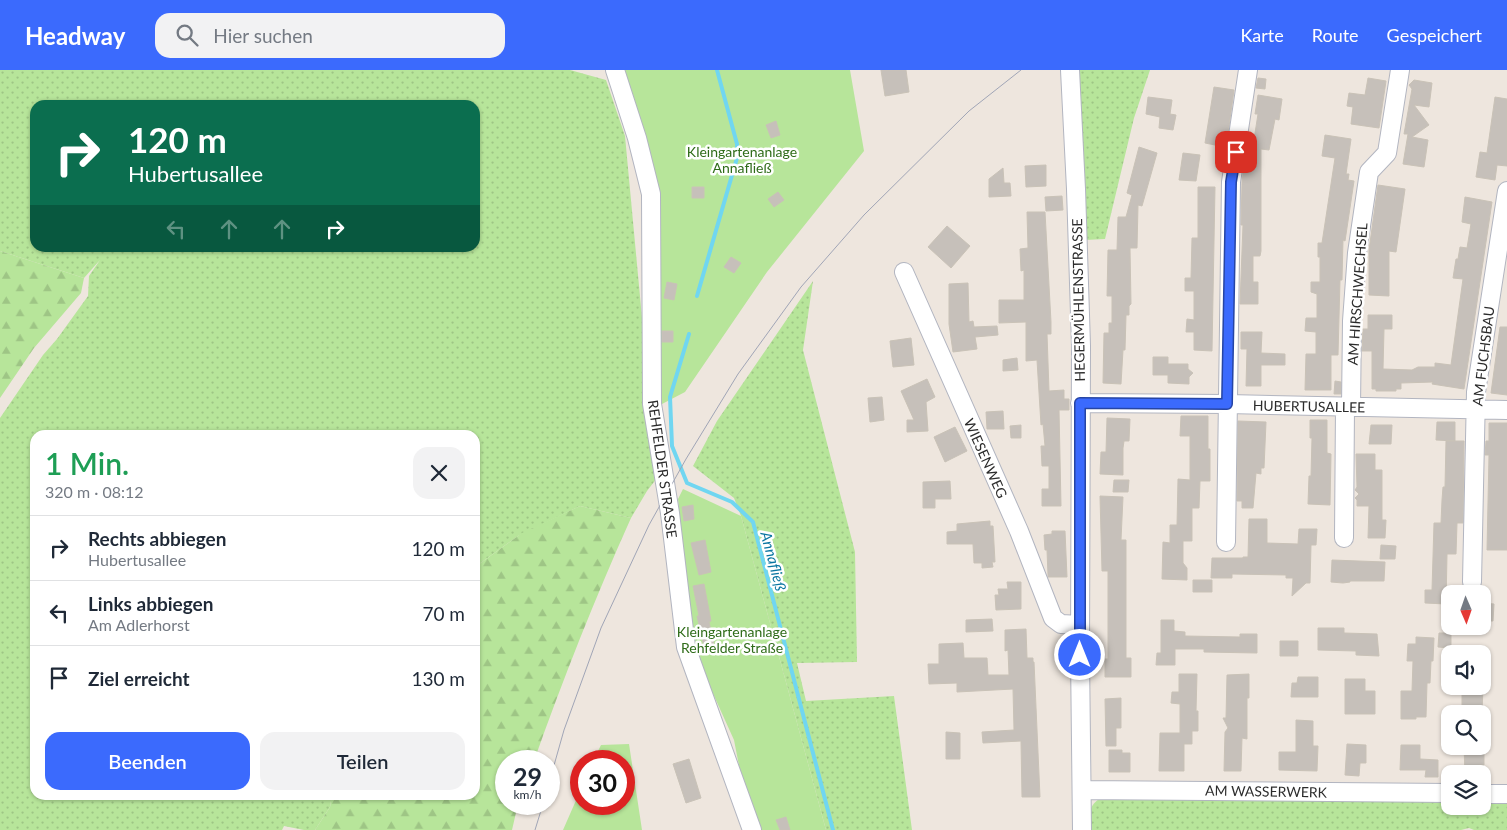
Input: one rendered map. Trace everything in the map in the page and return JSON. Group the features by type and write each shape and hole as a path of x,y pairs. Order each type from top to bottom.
{"street":[{"name":"REHFELDER STRASSE","path":"615,70 638,138 651,194 652,404 670,513 686,647 752,830"},
{"name":"HEGERMÜHLENSTRASSE","path":"1070,70 1076,189 1080,346 1082,830"},
{"path":"1226,542 1231,182 1248,70"},
{"name":"AM HIRSCHWECHSEL","path":"1344,538 1348,407 1357,253 1369,172 1387,153 1400,70"},
{"name":"AM FUCHSBAU","path":"1472,582 1476,392 1507,191"},
{"name":"WIESENWEG","path":"904,272 1019,531 1053,618 1061,624 1080,625"},
{"name":"HUBERTUSALLEE","path":"1080,403 1507,410"},
{"name":"AM WASSERWERK","path":"1082,790 1441,793"},
{"path":"1491,794 1507,794"}],"green space":[{"path":"0,70 570,70 606,80 625,136 657,478 631,518 580,506 518,536 480,563 480,430 30,430 30,800 331,800 330,807 315,830 284,826 282,830 0,830 0,418 43,355 88,296 89,276 100,260 84,278 0,251"},
{"name":"Kleingartenanlage Annafließ","path":"625,70 850,70 864,151 767,272 685,392 662,404 657,344 650,161"},
{"path":"1077,70 1150,70 1134,118 1105,239 1085,240"},
{"path":"0,251 84,278 81,293 34,348 0,398"},
{"path":"813,281 803,350 855,552 857,662 797,663 806,701 894,696 912,830 826,830 741,516 734,498 693,466 717,421"},
{"name":"Kleingartenanlage Rehfelder Straße","path":"683,489 741,516 826,830 759,830 742,781 734,740 692,652 678,499"},
{"path":"580,506 631,518 580,639 538,750 495,750 495,815 515,815 512,830 315,830 330,807 331,800 480,800 480,563 522,533"},
{"path":"629,744 630,750 598,750 601,745"},
{"path":"635,784 642,830 563,830 570,814 635,815"},
{"path":"1104,796 1441,802 1441,815 1491,815 1491,803 1507,804 1507,830 1474,830 1469,828 1461,830 1090,830 1092,806"}],"building":[{"path":"881,70 906,70 909,92 885,96"},
{"path":"1258,78 1266,79 1265,89 1256,88"},
{"path":"1368,78 1386,81 1379,128 1351,124 1353,107 1347,106 1349,93 1365,95"},
{"path":"1414,80 1432,83 1429,107 1414,105 1429,125 1412,137 1428,140 1424,167 1403,164 1408,134 1404,134 1412,89 1409,85"},
{"path":"1214,87 1234,90 1227,141 1216,139 1215,145 1205,143"},
{"path":"1258,95 1282,99 1279,120 1275,119 1269,150 1261,149 1261,251 1260,256 1253,256 1253,282 1258,282 1258,304 1240,304 1243,225 1241,225 1242,183 1244,164 1250,165 1258,114 1255,114"},
{"path":"1148,97 1172,100 1170,114 1176,115 1173,130 1159,128 1160,117 1146,114"},
{"path":"1495,97 1507,99 1507,166 1497,165 1495,180 1476,177 1480,152 1487,153"},
{"path":"776,121 780,135 771,138 766,125"},
{"path":"1325,135 1351,139 1346,174 1349,174 1348,180 1354,181 1345,241 1343,240 1338,355 1331,355 1331,390 1305,390 1306,354 1316,354 1316,332 1305,331 1306,318 1317,318 1317,294 1311,292 1311,282 1320,282 1318,243 1322,243 1335,158 1322,156"},
{"path":"1139,147 1157,153 1142,206 1138,205 1137,248 1130,248 1131,304 1129,306 1129,315 1126,315 1125,350 1123,350 1121,384 1103,383 1104,333 1109,333 1109,323 1112,323 1112,296 1107,296 1108,250 1117,250 1118,217 1126,217 1132,195 1127,193"},
{"path":"1183,153 1200,155 1196,181 1179,180"},
{"path":"1046,165 1046,186 1026,187 1025,166"},
{"path":"1003,168 1004,183 1010,183 1011,196 989,197 989,179"},
{"path":"1378,185 1405,189 1396,252 1389,251 1389,296 1369,295 1369,250"},
{"path":"692,187 704,187 704,198 692,198"},
{"path":"1198,187 1215,187 1212,351 1194,350 1194,332 1186,332 1187,319 1194,320 1194,291 1185,291 1185,278 1191,278 1192,238 1198,238"},
{"path":"778,192 784,200 774,207 768,199"},
{"path":"1062,196 1063,210 1046,211 1045,197"},
{"path":"1465,197 1492,202 1464,389 1432,384 1433,382 1401,383 1401,389 1396,389 1396,391 1376,391 1376,389 1372,389 1372,351 1362,351 1363,329 1368,329 1368,315 1392,315 1392,329 1384,329 1383,369 1412,370 1418,367 1435,367 1435,363 1451,365 1463,279 1453,278 1460,247 1467,248 1471,224 1462,222"},
{"path":"1027,212 1045,212 1051,322 1051,334 1047,334 1049,391 1064,390 1064,399 1069,399 1069,410 1059,410 1061,506 1042,506 1042,489 1049,489 1049,466 1042,466 1041,446 1045,446 1043,424 1041,425 1037,360 1026,361 1026,322 999,323 999,300 1024,300 1024,270 1021,271 1020,249 1028,248"},
{"path":"947,226 970,246 951,268 928,247"},
{"path":"731,257 741,263 734,273 724,267"},
{"path":"667,282 677,284 674,300 664,298"},
{"path":"968,283 969,322 973,321 974,327 997,326 998,335 975,337 977,349 953,352 949,324 949,284"},
{"path":"1500,327 1507,327 1507,395 1491,393"},
{"path":"662,331 673,331 673,342 662,342"},
{"path":"1241,332 1262,332 1261,353 1285,354 1285,365 1261,365 1261,386 1246,386 1247,349 1241,349"},
{"path":"911,338 914,365 893,367 890,341"},
{"path":"1153,357 1168,357 1168,364 1188,364 1188,369 1193,373 1189,377 1189,384 1168,383 1168,375 1153,375"},
{"path":"1017,358 1018,370 1003,371 1003,360"},
{"path":"927,379 935,397 926,402 928,431 907,432 907,420 914,420 901,391"},
{"path":"1335,381 1341,382 1341,394 1334,394"},
{"path":"882,397 884,420 870,422 868,398"},
{"path":"1003,411 1004,429 987,429 986,412"},
{"path":"1181,416 1208,416 1208,449 1210,449 1210,481 1200,481 1199,508 1192,508 1192,541 1183,541 1183,563 1187,568 1187,580 1162,579 1163,542 1170,543 1170,525 1177,525 1178,479 1190,480 1190,436 1180,436"},
{"path":"1107,418 1130,419 1129,441 1124,441 1123,448 1123,475 1100,474 1101,452 1106,452"},
{"path":"1310,420 1327,420 1327,453 1331,454 1330,505 1308,504 1312,438 1310,438"},
{"path":"1238,421 1266,422 1264,468 1261,468 1261,474 1256,473 1253,508 1242,508 1242,501 1237,501"},
{"path":"1437,422 1455,422 1455,441 1436,440"},
{"path":"1489,423 1507,423 1507,550 1487,550 1489,455 1485,455 1486,441 1489,441"},
{"path":"1021,425 1021,438 1011,438 1010,426"},
{"path":"1371,425 1392,425 1391,444 1369,444"},
{"path":"955,427 967,451 945,462 934,437"},
{"path":"1446,441 1464,441 1463,523 1457,523 1456,554 1447,554 1446,585 1441,585 1441,604 1425,603 1425,590 1432,590 1434,523 1441,523 1443,487 1445,487"},
{"path":"1356,454 1375,454 1375,470 1382,470 1382,520 1386,520 1385,538 1368,538 1369,506 1357,506 1355,498 1359,494 1355,490 1357,487"},
{"path":"1114,480 1129,480 1128,492 1113,492"},
{"path":"950,481 951,499 935,499 935,508 923,508 923,482"},
{"path":"1100,496 1123,497 1121,540 1126,540 1126,658 1131,658 1131,677 1105,677 1105,659 1108,659 1108,571 1102,571"},
{"path":"693,505 694,519 684,521 682,507"},
{"path":"1249,519 1267,519 1267,543 1298,544 1299,529 1317,529 1316,545 1311,545 1310,583 1306,583 1292,596 1293,578 1286,578 1286,575 1232,574 1232,578 1211,578 1212,558 1248,557"},
{"path":"990,521 990,526 993,526 995,562 992,562 993,567 982,568 982,563 974,563 973,544 947,544 947,532 957,531 957,524"},
{"path":"1052,531 1065,531 1067,577 1048,577 1047,550 1045,550 1044,535 1052,534"},
{"path":"705,540 711,572 699,575 691,543"},
{"path":"1381,545 1396,546 1395,559 1380,559"},
{"path":"1332,560 1385,562 1384,581 1331,582"},
{"path":"1193,580 1212,580 1212,592 1193,592"},
{"path":"1007,582 1021,582 1021,609 996,610 995,595 999,595 998,589 1008,589"},
{"path":"704,584 715,649 705,651 697,616 699,616 693,586"},
{"path":"1491,604 1494,604 1493,621 1491,621"},
{"path":"992,619 993,631 966,632 966,620"},
{"path":"1161,620 1174,620 1174,631 1185,632 1185,636 1240,637 1240,634 1257,634 1257,653 1204,652 1204,649 1175,649 1175,665 1156,665 1157,653 1161,653"},
{"path":"1318,628 1344,628 1344,633 1377,634 1379,656 1356,655 1356,651 1318,650"},
{"path":"1026,629 1027,658 1033,658 1034,662 1040,797 1022,797 1021,741 983,743 982,732 1014,730 1013,689 957,692 957,683 929,684 928,664 939,664 939,644 963,643 964,658 987,658 988,675 1009,675 1008,650 1005,651 1005,630"},
{"path":"1439,633 1441,635 1451,635 1451,645 1441,645 1441,647 1438,647"},
{"path":"1416,637 1434,638 1430,683 1427,683 1426,717 1401,719 1401,691 1412,691 1413,661 1407,661 1408,644 1416,644"},
{"path":"1280,641 1298,641 1298,656 1280,656"},
{"path":"1179,674 1197,674 1196,711 1198,711 1198,731 1192,731 1192,744 1184,744 1184,771 1159,771 1160,733 1180,733 1180,704 1171,703 1172,692 1179,692"},
{"path":"1249,674 1247,739 1242,738 1241,771 1224,771 1225,732 1228,728 1223,718 1226,718 1227,675"},
{"path":"1298,677 1318,677 1318,697 1291,697 1292,683 1297,683"},
{"path":"1345,679 1365,679 1365,691 1375,691 1375,714 1345,714"},
{"path":"1462,695 1483,695 1482,705 1462,705"},
{"path":"1121,698 1121,728 1116,728 1116,746 1106,746 1105,699"},
{"path":"1296,720 1313,721 1313,746 1318,746 1317,771 1279,770 1279,752 1296,752"},
{"path":"946,732 960,733 960,759 946,759"},
{"path":"1347,744 1366,745 1366,763 1360,763 1359,776 1345,775"},
{"path":"1401,745 1420,745 1420,759 1438,760 1438,777 1425,777 1426,770 1400,770"},
{"path":"1109,750 1122,750 1122,753 1130,753 1130,772 1109,772"},
{"path":"1464,755 1484,755 1484,765 1465,765"},
{"path":"689,759 701,798 686,803 673,764"},
{"path":"786,817 790,830 780,830 776,820"}],"waterway":[{"name":"Annafließ","path":"697,296 737,158 737,144 717,70"},
{"name":"Annafließ","path":"689,334 670,397 672,446 687,483 732,502 753,522 833,830"}],"tram line":[{"path":"558,750 601,628 649,525 686,459 738,374 801,287 864,215 969,111 1021,70"},
{"path":"535,830 540,815"}],"route":[{"path":"1080,655 1080,403 1227,404 1231,182 1236,152"}]}
